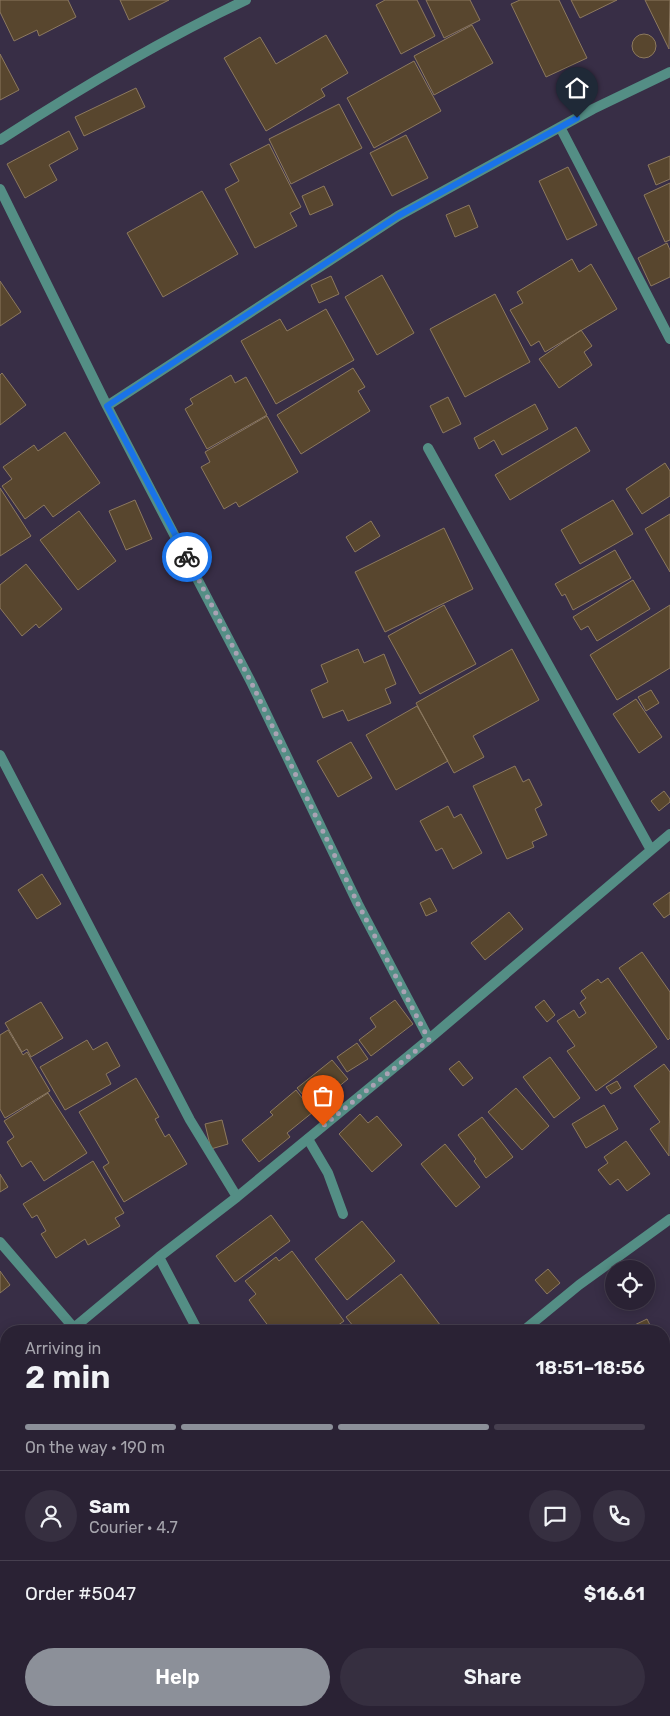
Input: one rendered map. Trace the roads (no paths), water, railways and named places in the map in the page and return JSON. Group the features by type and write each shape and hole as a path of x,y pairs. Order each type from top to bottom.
{"street":[{"path":"0,140 44,112 197,23 246,0"},
{"path":"107,406 398,216 593,109 670,72"},
{"path":"560,127 670,339"},
{"path":"0,189 107,406 248,675 358,904 429,1040"},
{"path":"428,448 651,850"},
{"path":"0,755 190,1120 238,1197"},
{"path":"78,1325 429,1040 670,834"},
{"path":"308,1139 328,1173 343,1214"},
{"path":"530,1325 579,1285 670,1219"},
{"path":"0,1242 68,1325"},
{"path":"159,1258 195,1325"}]}
